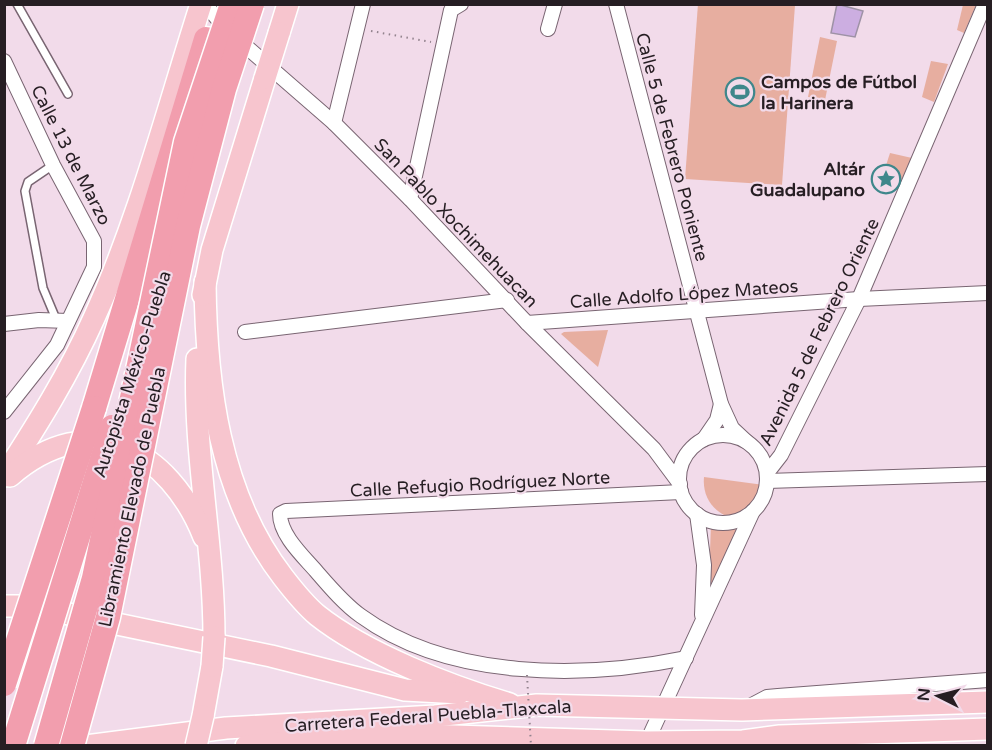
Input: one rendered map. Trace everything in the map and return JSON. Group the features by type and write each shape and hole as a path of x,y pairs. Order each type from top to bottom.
{"highway":[{"name":"Autopista México-Puebla","path":"13,746 105,410 207,19 218,4"},
{"name":"Libramiento Elevado de Puebla","path":"46,746 94,578 186,142 232,4"},
{"name":"Autopista México-Puebla","path":"4,684 105,410 242,54 255,9"},
{"name":"Libramiento Elevado de Puebla","path":"72,746 108,617 188,226 224,89 255,9"}],"main road":[{"path":"196,746 212,666 214,637 212,563 196,408 198,332 205,282 218,229 288,4"},
{"path":"4,476 77,355 135,218 207,19"},
{"path":"205,282 207,349 219,432 244,512 266,552 290,586 316,615 376,650 475,694 520,707"},
{"path":"4,481 42,454 71,442 101,442 138,454 159,467 181,493 199,525 212,563"},
{"path":"4,606 24,606 64,613 271,656 405,690 475,694"},
{"name":"Carretera Federal Puebla-Tlaxcala","path":"86,746 226,728 435,716 520,707 742,710 987,702"},
{"name":"Carretera Federal Puebla-Tlaxcala","path":"246,746 389,734 471,741 736,744 780,736 987,729"}],"street":[{"path":"334,123 363,4"},
{"path":"410,199 451,9 461,4"},
{"path":"548,29 555,4"},
{"name":"Calle 5 de Febrero Poniente","path":"616,4 721,404 732,428 747,442"},
{"name":"Avenida 5 de Febrero Oriente","path":"767,477 781,455 859,299 985,4"},
{"name":"San Pablo Xochimehuacan","path":"207,19 334,123 654,449 680,488"},
{"name":"Calle 13 de Marzo","path":"4,61 53,165 94,241 94,267 62,320"},
{"name":"Calle Adolfo López Mateos","path":"528,323 859,299 987,293"},
{"path":"245,333 507,300"},
{"path":"4,324 62,320 57,345 4,412"},
{"path":"57,345 77,355"},
{"path":"701,626 704,565 697,514 680,488 680,470 688,453 704,439 717,420 721,404"},
{"path":"646,744 753,511 763,497 767,477 759,454 747,442 726,435 704,439"},
{"path":"654,449 674,454 688,453"},
{"path":"767,477 987,474"},
{"name":"Calle Refugio Rodríguez Norte","path":"680,488 286,512 280,514 280,523 291,541 324,581 359,615 394,636 433,653 483,664 572,670 634,666 686,658"},
{"path":"697,514 712,522 726,523 738,520 753,511"},
{"path":"742,710 767,697 987,680"}],"lane":[{"path":"17,4 68,94"},
{"path":"53,165 28,182 25,191 42,288 62,320"}],"path":[{"path":"358,28 442,44"},
{"path":"526,675 531,746"}],"shaded area":[{"name":"Campos de Fútbol la Harinera","path":"698,4 795,5 782,185 685,179"},
{"path":"963,5 976,5 964,33 957,30"},
{"path":"820,37 837,41 825,100 808,97"},
{"path":"931,61 948,64 934,102 922,97"},
{"path":"890,153 912,158 899,185 881,181"},
{"path":"608,330 598,367 561,334 564,332"},
{"path":"704,477 764,485 755,506 736,519 722,514 711,504 705,492"},
{"path":"711,523 742,531 717,585 709,582"}],"building":[{"path":"837,4 863,11 855,37 831,33"}],"place":[{"name":"Campos de Fútbol la Harinera","path":"740,92"},
{"name":"Altár Guadalupano","path":"886,179"}]}
